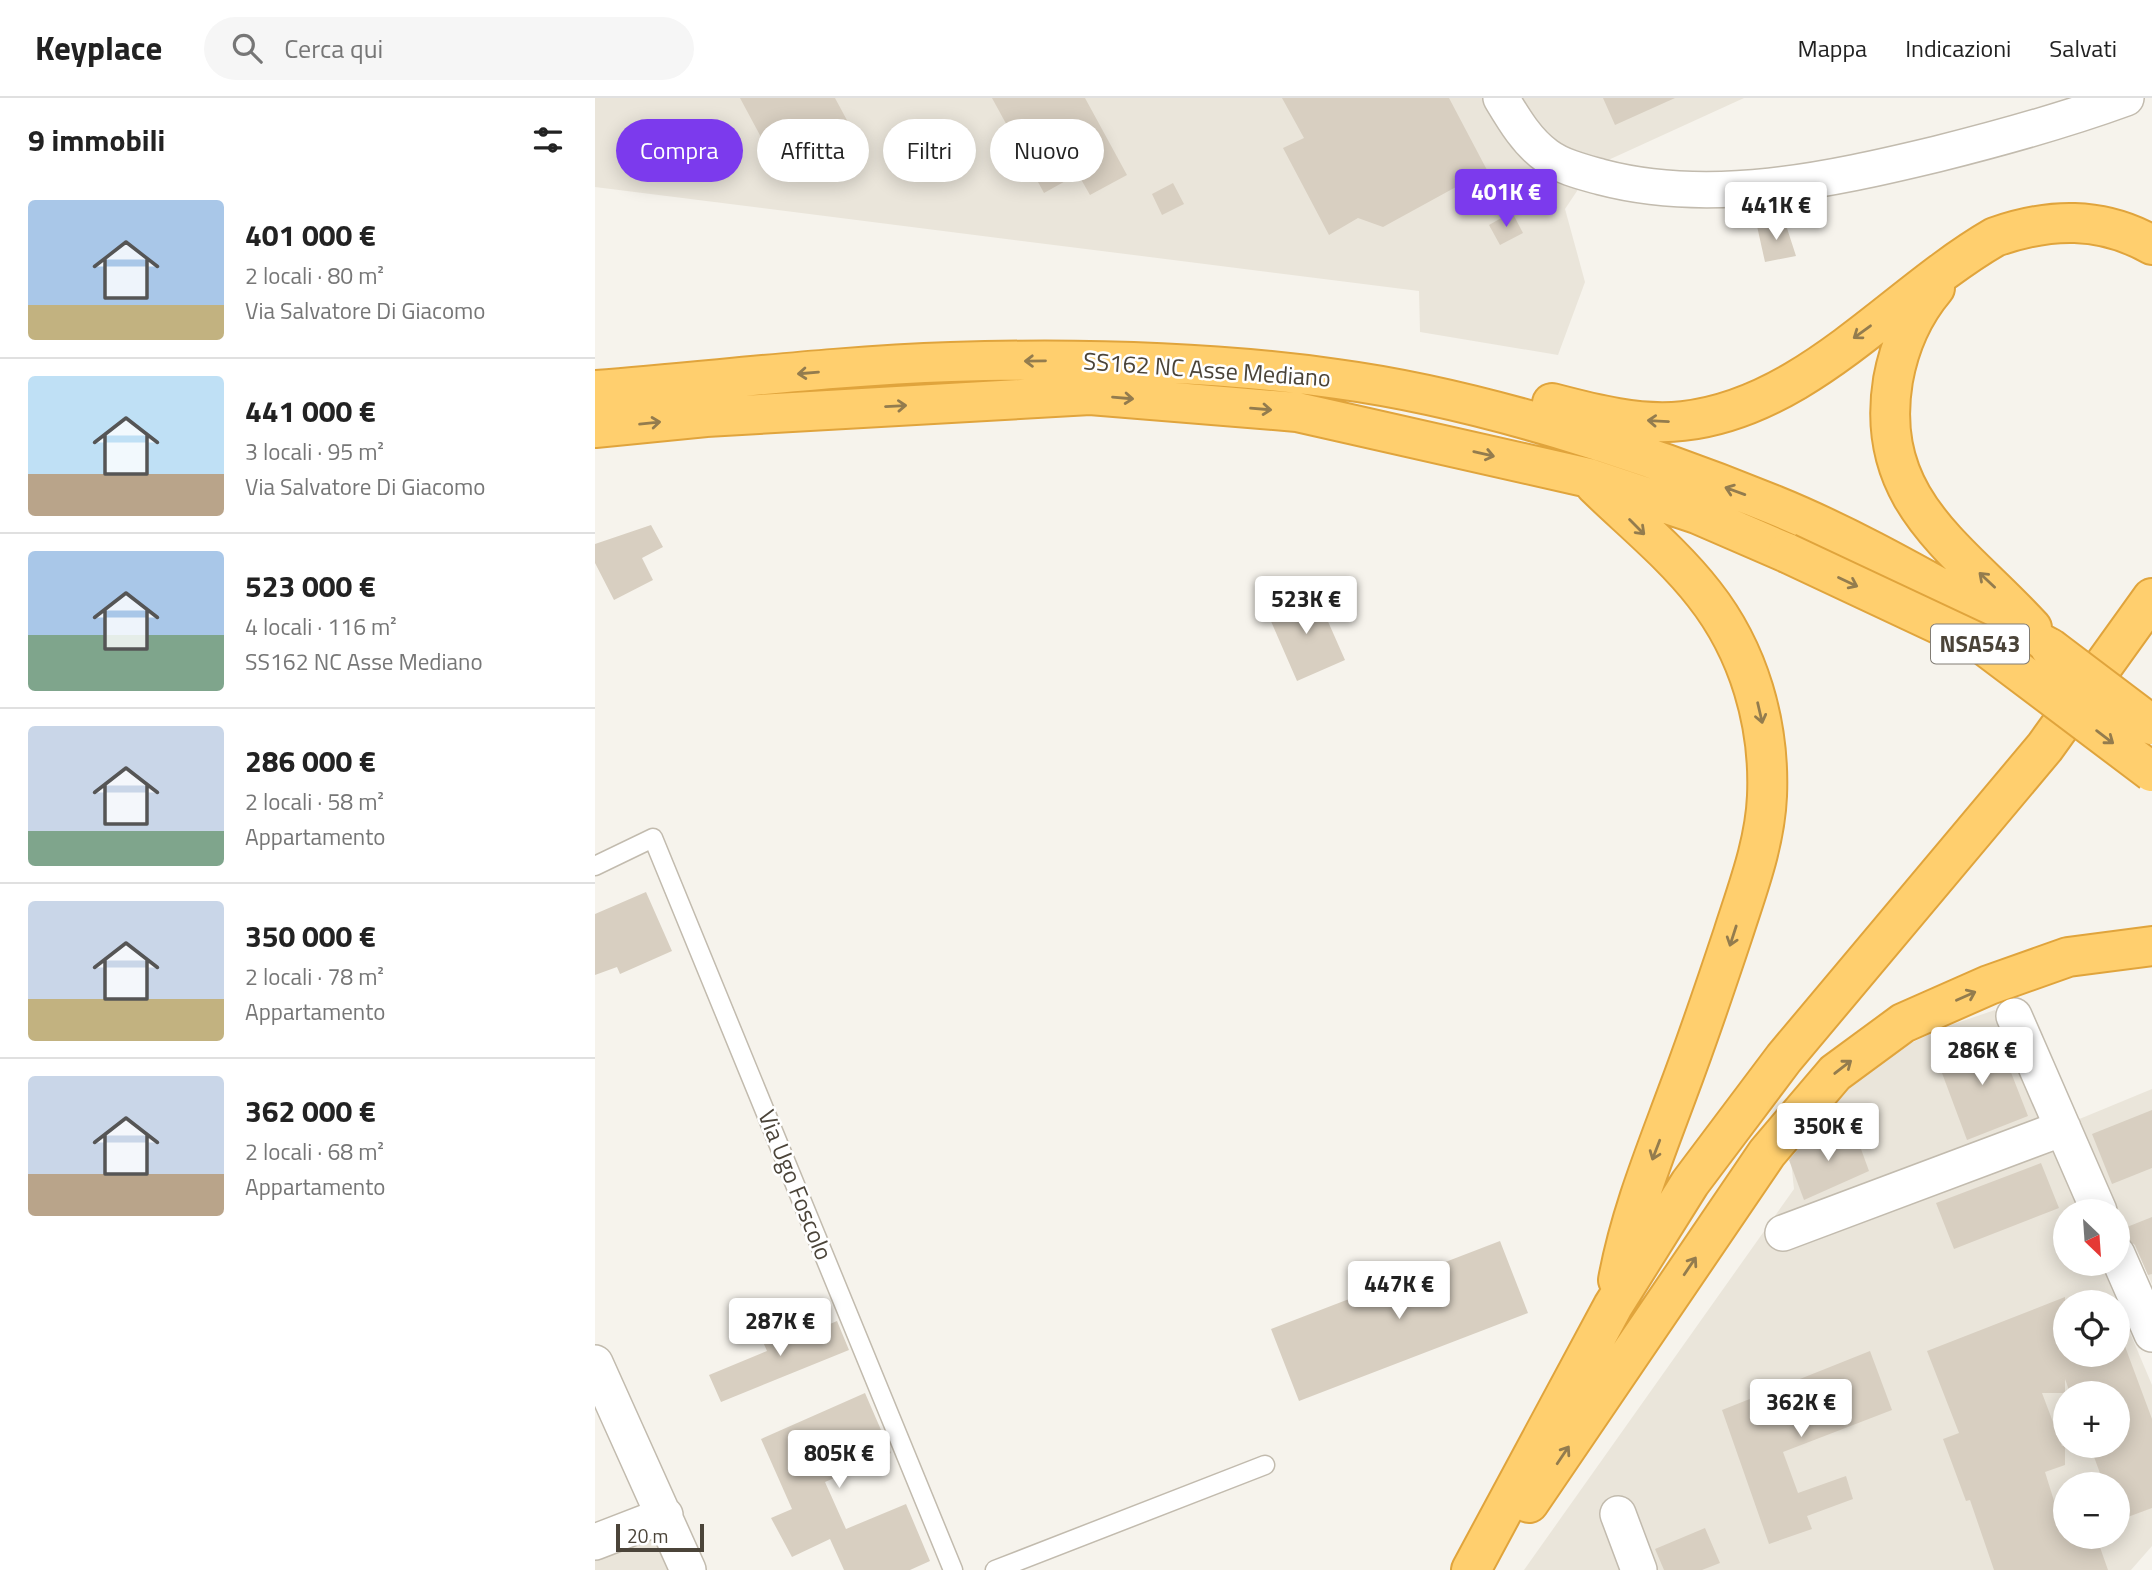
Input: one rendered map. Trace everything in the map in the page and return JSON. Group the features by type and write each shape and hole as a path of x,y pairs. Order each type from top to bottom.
{"highway":[{"path":"1392,389 1424,383 1463,382 1601,416 1680,421 1714,416 1778,391 1976,248 2025,226 2062,222 2097,223 2131,233 2152,245"},
{"path":"1976,248 1950,271 1916,315 1895,370 1889,427 1891,448 1905,486 1929,522 2050,648"},
{"name":"SS162 NC Asse Mediano","path":"595,390 946,362 1069,360 1250,369 1340,379 1561,430 1702,479 1798,516 1866,547 2050,648"},
{"name":"SS162 NC Asse Mediano","path":"595,428 706,417 1090,395 1297,412 1589,478 1697,514 1985,646 2152,772"},
{"path":"1589,478 1680,567 1704,594 1723,623 1754,687 1763,722 1767,784 1763,832 1753,871 1713,997 1632,1214 1613,1306"},
{"path":"1471,1570 1613,1306 1665,1221 1784,1058 2045,747 2152,598"},
{"name":"NSA543","path":"2050,648 2152,725"},
{"path":"1480,1570 1545,1481 1766,1153 1835,1073 1903,1023 1989,985 2068,957 2152,946"}],"street":[{"path":"1501,98 1530,140 1562,165 1612,180 1686,190 1793,184 1900,163 2048,126 2126,98"},
{"path":"2014,1016 2094,1199"},
{"path":"1783,1233 2063,1128"},
{"path":"2127,1276 2152,1334"},
{"path":"595,1363 688,1570"},
{"path":"1618,1514 1639,1570"},
{"path":"595,1542 665,1515"}],"lane":[{"name":"Via Ugo Foscolo","path":"595,866 653,838 953,1570"},
{"path":"995,1570 1265,1465"}],"shaded area":[{"path":"595,98 1744,98 1593,167 1565,209 1585,282 1558,355 1420,332 1419,291 595,187"},
{"path":"1995,1010 2074,1199 2053,1199 2053,1276 2106,1276 2112,1290 2053,1290 2053,1367 2130,1367 2130,1333 2152,1385 2152,1546 2131,1570 1524,1570 1794,1189 1790,1151 1826,1108 1892,1052 1945,1027"},
{"path":"2152,1089 2152,1284 2130,1236 2130,1199 2113,1199 2077,1120"},
{"path":"651,1533 668,1570 595,1570 595,1554"}],"building":[{"path":"740,98 835,98 846,119 757,119 757,130"},
{"path":"992,98 1085,98 1096,119 1003,119"},
{"path":"1282,98 1449,98 1487,170 1383,227 1358,218 1329,235 1283,148 1304,138"},
{"path":"1603,98 1675,98 1615,125"},
{"path":"1104,133 1127,175 1090,195 1083,182 1104,182"},
{"path":"1038,182 1064,182 1044,193"},
{"path":"1173,183 1184,204 1162,215 1152,194"},
{"path":"1512,212 1523,233 1500,245 1489,225"},
{"path":"1785,222 1796,256 1765,262 1757,226"},
{"path":"651,525 663,547 642,558 653,580 614,600 595,563 595,544"},
{"path":"1315,592 1345,660 1297,681 1267,612"},
{"path":"646,892 672,951 620,974 617,967 595,975 595,914"},
{"path":"1996,1034 2028,1116 1967,1140 1936,1057"},
{"path":"2152,1110 2152,1168 2112,1184 2092,1134"},
{"path":"1853,1127 1869,1171 1804,1200 1789,1160 1802,1145"},
{"path":"2041,1163 2055,1199 2053,1199 2053,1210 1954,1249 1936,1203"},
{"path":"2152,1217 2152,1274 2148,1275 2135,1245 2130,1241 2130,1226"},
{"path":"1500,1241 1528,1313 1299,1401 1271,1329"},
{"path":"2053,1302 2053,1367 2130,1367 2130,1360 2152,1419 2152,1508 2130,1516 2130,1472 2100,1472 2094,1458 2130,1458 2130,1381 2065,1379 2053,1381 2053,1393 2042,1393 2053,1422 2053,1458 2065,1458 2065,1465 2045,1472 2053,1498 2053,1549 2101,1549 2108,1570 1994,1570 1970,1500 1966,1501 1943,1439 1959,1433 1927,1351"},
{"path":"797,1318 804,1335 837,1321 849,1350 721,1402 709,1375 767,1351 759,1333"},
{"path":"1870,1351 1892,1410 1783,1452 1798,1493 1846,1476 1853,1499 1807,1516 1812,1529 1769,1544 1722,1410"},
{"path":"865,1393 891,1453 825,1482 846,1529 906,1504 930,1561 910,1570 844,1570 830,1539 792,1557 771,1518 792,1509 761,1439"},
{"path":"1705,1528 1720,1563 1702,1570 1664,1570 1655,1549"}]}
